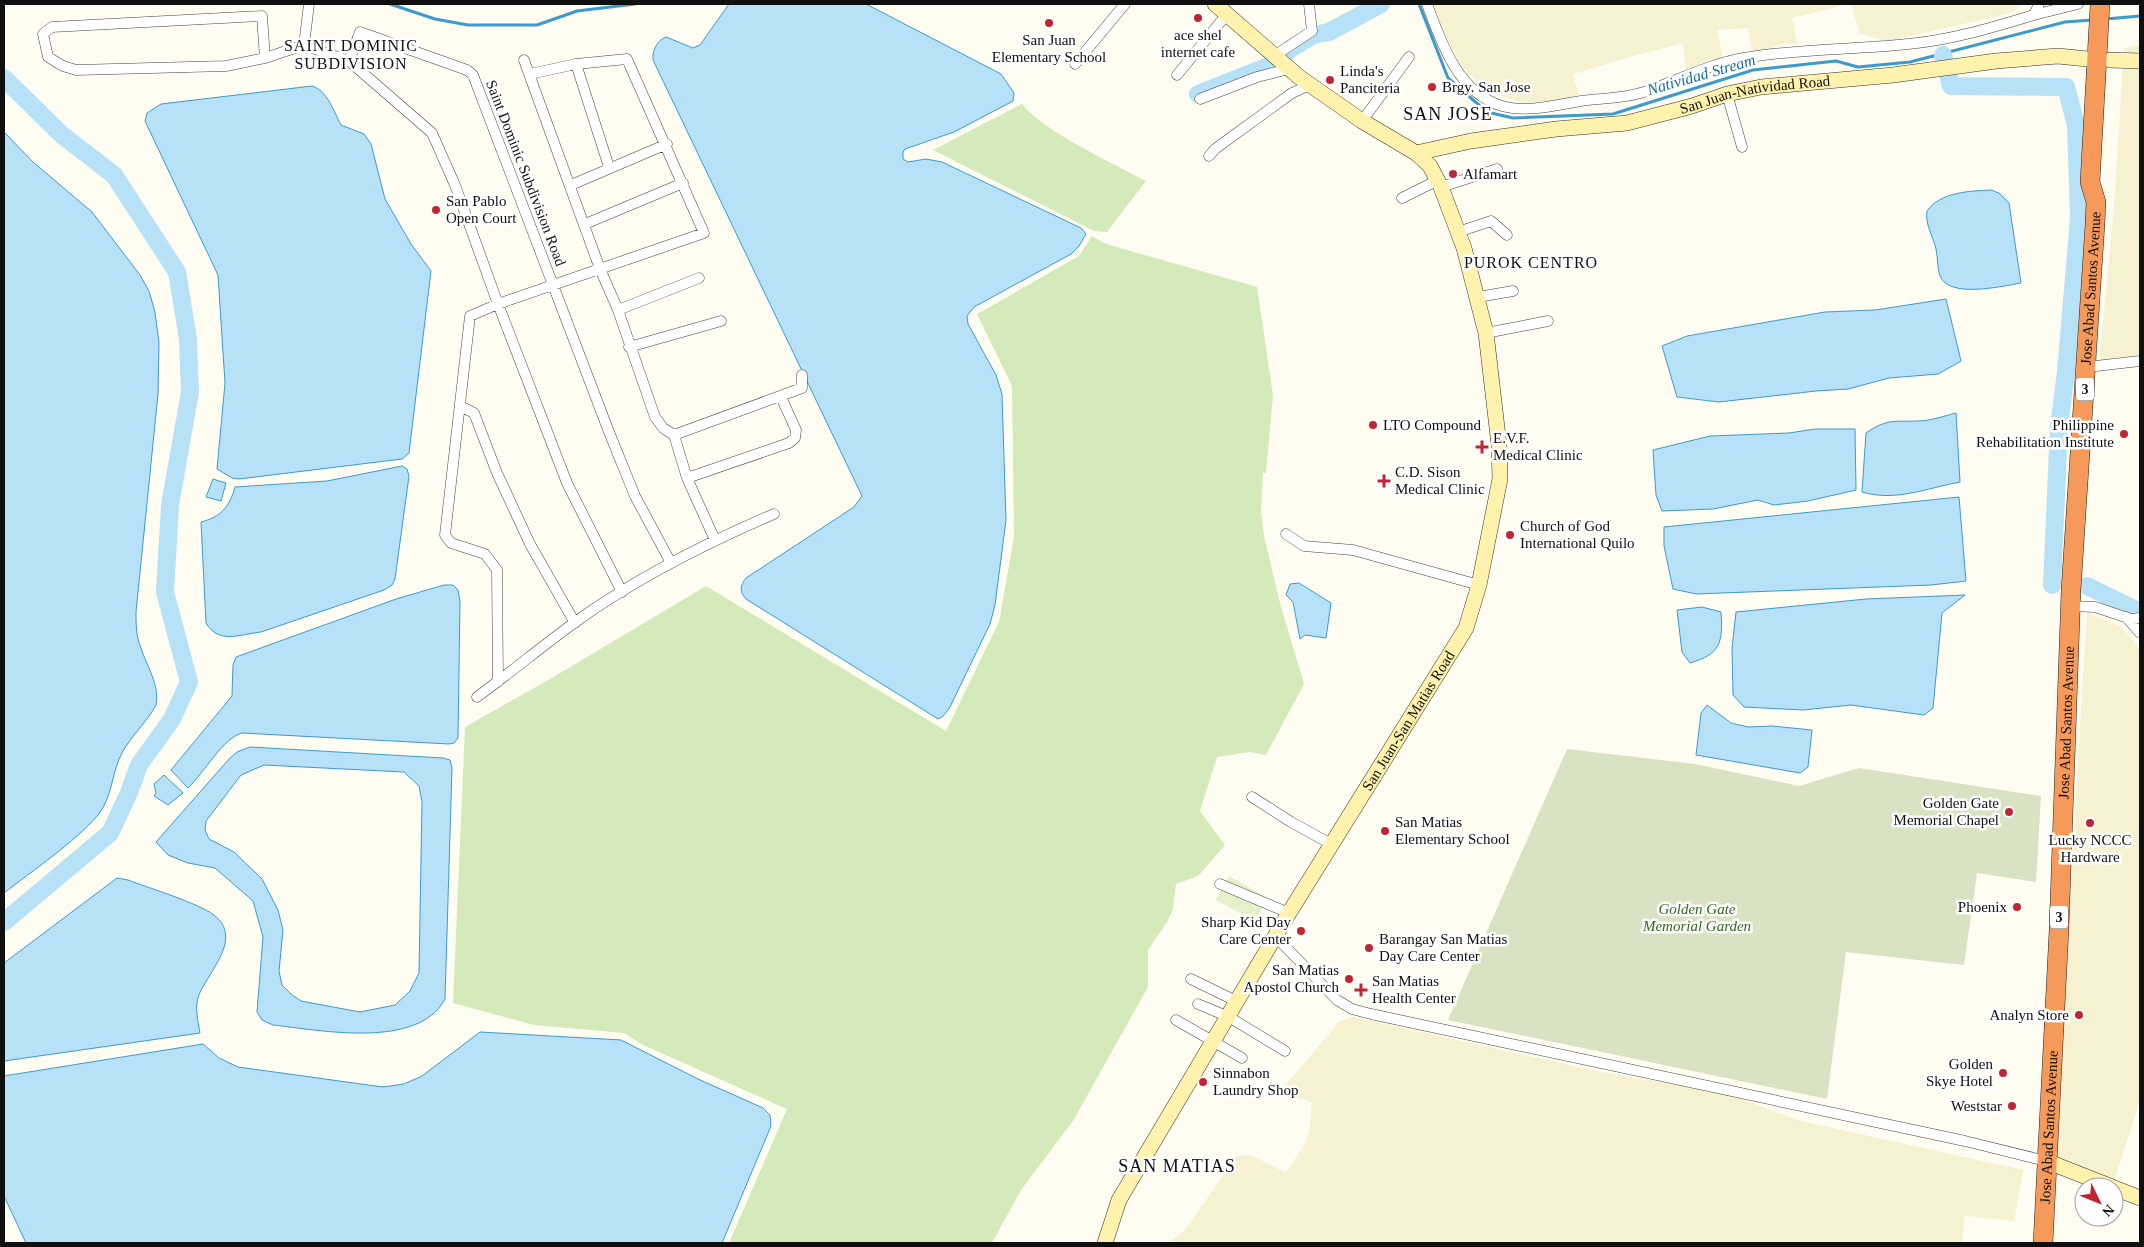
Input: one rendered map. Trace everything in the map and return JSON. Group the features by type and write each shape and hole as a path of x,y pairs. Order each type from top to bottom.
{"highway":[{"name":"Jose Abad Santos Avenue","path":"2043,1243 2046,1161 2054,1048 2071,606 2096,202 2102,188 2104,53 2100,4"},
{"name":"Jose Abad Santos Avenue","path":"2104,53 2111,4"}],"street":[{"path":"304,45 310,4"},
{"path":"1075,64 1125,4"},
{"name":"San Juan-San Matias Road","path":"1105,1243 1119,1200 1289,913 1466,628 1479,585 1500,478 1493,381 1486,332 1478,297 1458,232 1440,184 1430,166 1416,153 1362,121 1310,85 1215,4"},
{"path":"1200,99 1256,77 1281,62 1312,31 1310,4"},
{"path":"1427,4 1442,45 1460,76 1489,101 1504,107 1524,108 1628,97 1742,58 1800,51 1918,43 1980,30 2078,4"},
{"path":"2034,15 2039,4"},
{"path":"1177,75 1227,14"},
{"path":"265,58 262,16 52,27 44,34 44,46 48,57 63,66 76,70 226,66 265,58 304,45 349,61 432,133 455,185 498,304 567,483 622,592"},
{"name":"Saint Dominic Subdivision Road","path":"349,61 360,32 467,70 473,75 552,284"},
{"name":"San Juan-Natividad Road","path":"1416,153 1471,141 1556,129 1627,123 1684,108 1726,94 1761,86 1939,70 1996,61 2058,56 2104,53 2140,61"},
{"path":"1362,121 1409,57"},
{"path":"498,682 497,570 486,554 451,544 445,535 470,316 552,284 704,233 667,144 627,59 576,64 530,74"},
{"path":"524,60 600,269 618,310 655,417 663,428 674,435 687,478 714,540"},
{"path":"576,64 609,167"},
{"path":"1209,156 1215,149 1292,92 1310,85"},
{"path":"1726,94 1742,147"},
{"path":"571,185 609,167 667,144"},
{"path":"1402,198 1440,184 1497,169"},
{"path":"585,224 683,183"},
{"path":"1458,232 1491,221 1507,235"},
{"path":"618,310 699,278"},
{"path":"552,284 636,496 670,563"},
{"path":"1478,297 1513,291"},
{"path":"1486,332 1548,320"},
{"path":"630,348 721,321"},
{"path":"2087,367 2140,361"},
{"path":"674,435 802,388 802,375"},
{"path":"687,478 789,443 795,438 796,430 781,397"},
{"path":"460,406 474,413 497,473 530,544 575,623"},
{"path":"477,697 575,623 622,592 670,563 714,540 774,514"},
{"path":"1286,534 1304,546 1352,550 1479,585"},
{"path":"2071,606 2094,607 2133,618 2140,633"},
{"path":"1252,797 1291,822 1332,844"},
{"path":"1220,884 1289,913"},
{"path":"1276,937 1337,1000 1352,1008 1371,1014 1965,1141 2046,1161 2087,1177"},
{"path":"1191,979 1238,1002"},
{"path":"1198,1004 1229,1017 1285,1051"},
{"path":"1176,1020 1242,1058"},
{"path":"2124,1191 2140,1198"}],"shaded area":[{"path":"1431,4 1848,4 1792,18 1797,44 1783,44 1753,54 1748,28 1717,30 1723,59 1686,71 1683,43 1573,74 1579,97 1548,104 1522,103 1486,90 1459,63"},
{"path":"1851,4 2023,4 2011,13 1889,41 1860,34"},
{"path":"2140,45 2140,360 2099,364 2114,208 2124,48"},
{"path":"2087,612 2122,627 2140,650 2140,1100 2116,1177 2098,1177 2054,1163"},
{"path":"1354,1017 1601,1072 1726,1093 1797,1120 2023,1170 2014,1221 1964,1216 1962,1243 1169,1243 1185,1230 1237,1156 1251,1155 1286,1173 1305,1144 1309,1133 1312,1102 1279,1093 1340,1021"}],"green space":[{"path":"1022,104 1032,114 1062,136 1146,181 1107,232 1094,231 933,150"},
{"path":"1092,236 1106,244 1257,287 1273,395 1266,473 1263,473 1261,511 1264,536 1281,607 1304,684 1266,755 1250,752 1217,757 1200,811 1225,845 1198,876 1176,884 1173,909 1167,922 1148,950 1148,987 1073,1121 1021,1190 992,1243 729,1243 787,1109 643,1045 624,1033 534,1025 453,1003 465,727 706,586 946,731 999,622 1014,537 1012,386 977,314 1079,256"},
{"name":"Golden Gate Memorial Garden","path":"1567,749 1695,764 1799,786 1859,768 2041,796 2036,882 1977,873 1964,965 1846,952 1827,1099 1448,1020"},
{"path":"1229,876 1268,898 1255,921 1216,900"}],"water":[{"path":"729,4 866,4 1001,74 1014,93 1013,101 954,132 905,149 903,159 908,162 926,159 942,162 1081,228 1086,234 1079,246 1071,254 974,307 967,316 968,324 996,375 1002,394 1006,520 995,605 990,624 949,709 938,719 746,599 741,591 742,584 746,578 854,507 862,496 653,60 656,46 666,37 693,48 700,45"},
{"path":"312,86 317,88 326,97 341,125 364,134 371,144 385,199 411,244 431,271 409,453 402,459 239,479 232,478 217,469 225,383 218,275 145,121 147,113 161,104"},
{"path":"4,132 33,162 92,212 140,275 149,291 155,312 159,343 158,394 136,612 138,639 155,683 156,705 123,751 116,767 107,800 98,815 66,846 4,893"},
{"path":"1991,190 1999,193 2009,203 2021,283 1977,289 1954,287 1945,283 1940,276 1936,249 1927,221 1927,211 1947,196 1965,192"},
{"path":"1946,299 1961,361 1938,374 1889,378 1848,389 1719,402 1677,397 1662,346 1687,336 1825,312 1875,310"},
{"path":"1956,413 1960,482 1899,495 1887,496 1862,492 1866,433 1886,423 1927,420"},
{"path":"1815,429 1855,429 1856,490 1808,501 1774,505 1758,500 1713,509 1662,511 1656,495 1653,450 1710,436 1789,433"},
{"path":"402,466 407,469 409,476 395,579 392,585 384,590 261,632 238,636 224,636 211,630 206,623 201,522 214,517 224,510 235,487 327,481"},
{"path":"213,479 226,483 221,501 206,497"},
{"path":"1959,497 1966,581 1931,585 1696,594 1673,589 1664,546 1664,527"},
{"path":"1299,583 1331,603 1326,638 1305,635 1300,639 1293,602 1286,595 1290,584"},
{"path":"444,585 453,585 458,590 460,601 458,738 454,743 242,733 235,736 221,749 188,788 171,770 232,696 233,665 236,657 396,599"},
{"path":"1965,595 1942,613 1933,708 1924,715 1851,705 1803,710 1744,707 1733,695 1732,648 1736,612 1866,599"},
{"path":"1702,607 1721,612 1720,639 1714,651 1690,663 1682,652 1677,610"},
{"path":"1707,705 1731,723 1748,727 1772,726 1812,730 1808,767 1800,773 1696,755 1701,713"},
{"path":"250,747 443,758 450,760 452,768 445,999 432,1015 413,1025 391,1031 366,1033 273,1025 262,1020 257,1012 263,937 253,901 215,868 188,863 168,855 156,842 237,752","holes":["264,765 404,772 419,786 422,802 419,973 410,991 395,1005 360,1012 301,1001 282,985 279,971 283,930 278,910 262,879 234,852 209,839 205,830 206,821 241,775"]},
{"path":"164,775 183,793 168,805 154,796 156,793 154,784"},
{"path":"117,878 173,896 207,910 222,924 226,934 225,944 216,966 203,986 197,1004 200,1033 4,1061 4,963"},
{"path":"480,1032 621,1040 698,1079 763,1108 770,1115 771,1126 722,1243 26,1243 4,1196 4,1076 203,1044 219,1058 238,1067 383,1087 404,1084 422,1076"}],"waterway":[{"path":"390,4 435,19 468,25 537,25 577,11 635,4"},
{"path":"1198,94 1279,62 1290,49 1313,35 1329,32 1381,4"},
{"name":"Natividad Stream","path":"1419,4 1448,78 1487,112 1513,118 1613,114 1753,70 1836,61 1858,67 1910,62 2065,22 2092,20"},
{"name":"Natividad Stream","path":"2106,19 2140,16"},
{"path":"1943,55 1951,86 2066,87 2076,125 2079,218 2066,372 2059,426 2052,585"},
{"path":"4,78 62,135 114,175 177,272 188,339 190,392 170,505 165,592 189,682 172,719 139,765 128,795 110,833 4,922"},
{"path":"2087,586 2134,609 2140,618"}],"place":[{"name":"ace shel internet cafe","path":"1198,18"},
{"name":"San Juan Elementary School","path":"1049,23"},
{"name":"Linda's Panciteria","path":"1330,80"},
{"name":"Brgy. San Jose","path":"1432,87"},
{"name":"Alfamart","path":"1453,174"},
{"name":"San Pablo Open Court","path":"436,210"},
{"name":"LTO Compound","path":"1373,425"},
{"name":"Philippine Rehabilitation Institute","path":"2124,434"},
{"name":"E.V.F. Medical Clinic","path":"1482,447"},
{"name":"C.D. Sison Medical Clinic","path":"1384,481"},
{"name":"Church of God International Quilo","path":"1510,535"},
{"name":"Golden Gate Memorial Chapel","path":"2009,812"},
{"name":"Lucky NCCC Hardware","path":"2090,823"},
{"name":"San Matias Elementary School","path":"1385,831"},
{"name":"Phoenix","path":"2017,907"},
{"name":"Sharp Kid Day Care Center","path":"1301,931"},
{"name":"Barangay San Matias Day Care Center","path":"1369,948"},
{"name":"San Matias Apostol Church","path":"1349,979"},
{"name":"San Matias Health Center","path":"1361,990"},
{"name":"Analyn Store","path":"2079,1015"},
{"name":"Golden Skye Hotel","path":"2003,1073"},
{"name":"Sinnabon Laundry Shop","path":"1203,1082"},
{"name":"Weststar","path":"2012,1106"}],"district":[{"name":"SAINT DOMINIC SUBDIVISION","path":"351,54"},
{"name":"SAN JOSE","path":"1448,114"},
{"name":"PUROK CENTRO","path":"1531,262"},
{"name":"SAN MATIAS","path":"1177,1166"}]}
